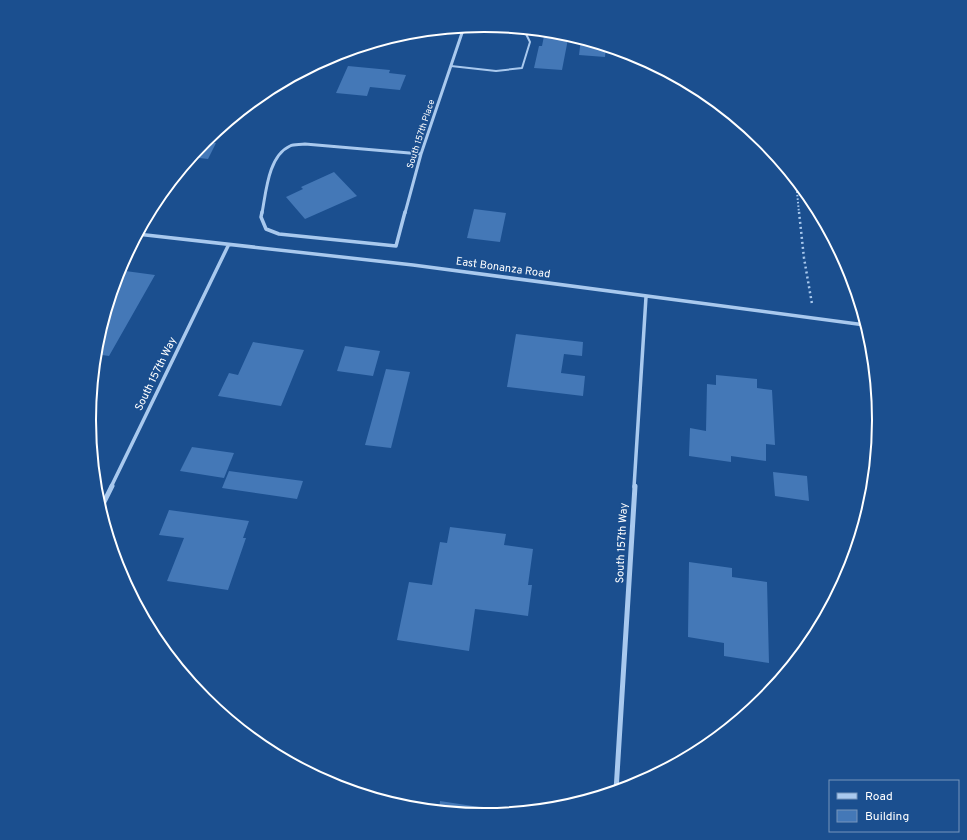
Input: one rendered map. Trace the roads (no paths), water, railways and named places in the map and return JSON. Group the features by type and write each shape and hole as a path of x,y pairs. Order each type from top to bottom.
{"street":[{"name":"South 157th Place","path":"421,154 305,144 290,146 279,154 268,175 261,217 266,229 279,234 396,246 421,154 462,33"},
{"name":"East Bonanza Road","path":"143,235 228,246 350,257 859,324"},
{"name":"South 157th Way","path":"104,501 228,246"},
{"name":"South 157th Way","path":"616,784 646,297"}],"lane":[{"path":"451,66 502,70 522,68 530,42 526,34"}]}
